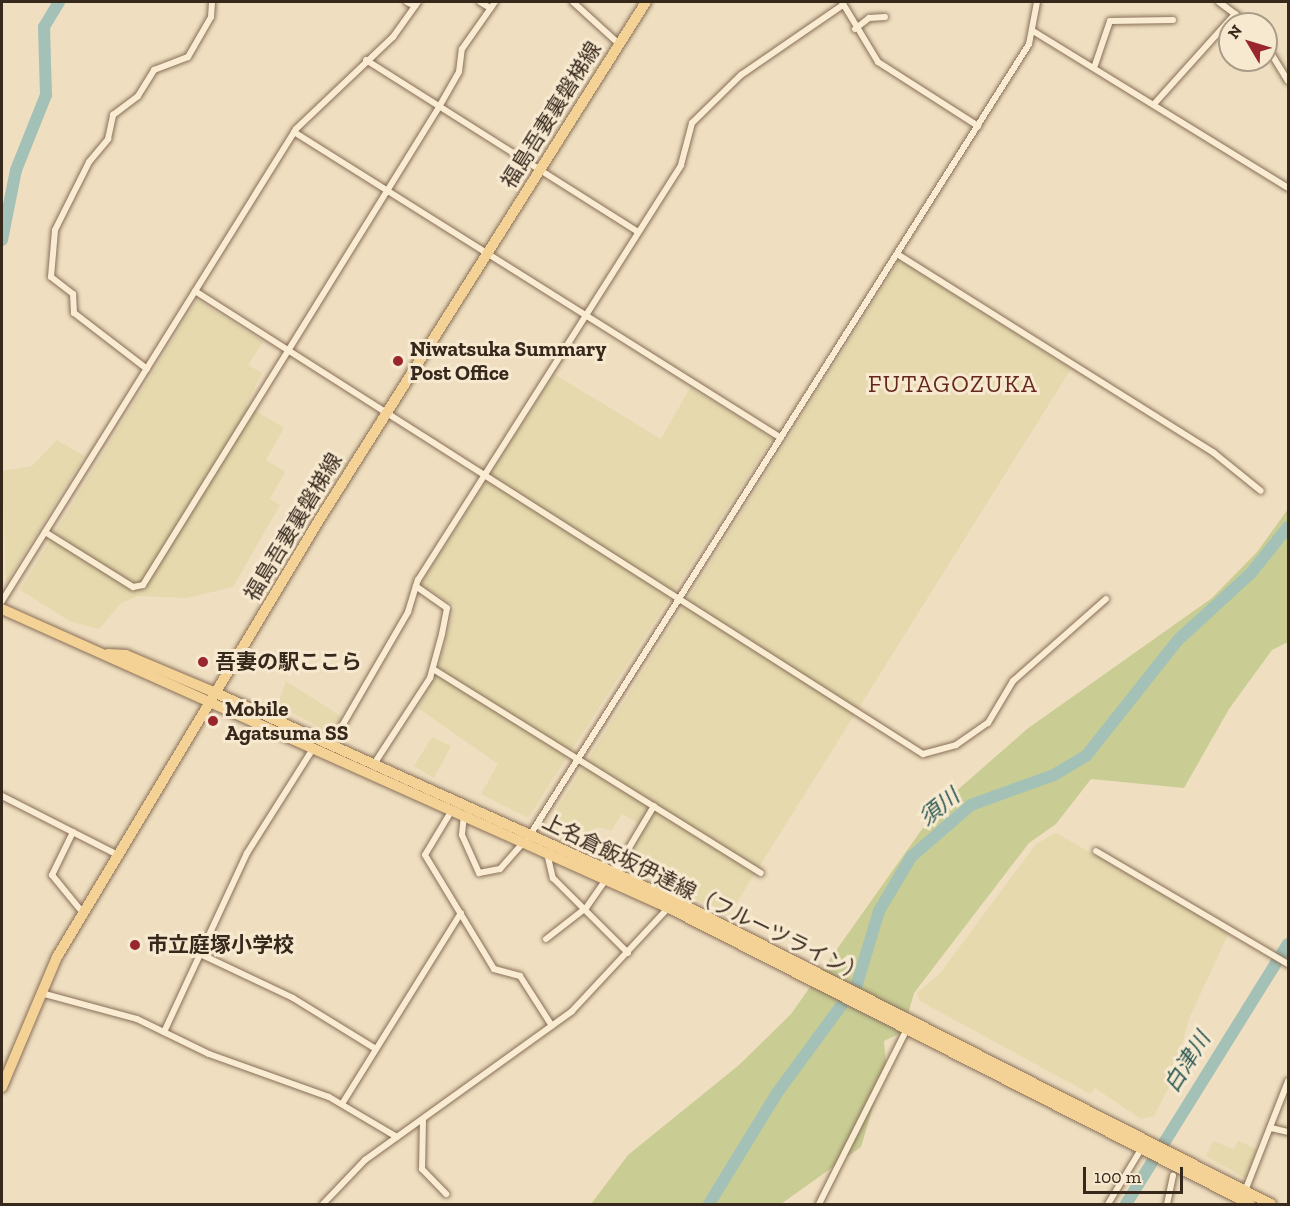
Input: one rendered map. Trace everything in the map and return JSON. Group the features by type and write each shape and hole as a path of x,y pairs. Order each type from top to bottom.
{"main road":[{"name":"福島吾妻裏磐梯線","path":"2,1087 41,993 83,913 386,413 646,2"},
{"name":"上名倉飯坂伊達線（フルーツライン）","path":"2,609 108,654 126,655 314,747 452,810 527,839 548,853 610,876"},
{"name":"上名倉飯坂伊達線（フルーツライン）","path":"213,698 374,764 527,839 671,904 1145,1146 1176,1167 1250,1204"},
{"name":"上名倉飯坂伊達線（フルーツライン）","path":"871,1006 907,1029 1145,1146"},
{"name":"上名倉飯坂伊達線（フルーツライン）","path":"1176,1167 1245,1191 1271,1204"}],"street":[{"path":"147,369 74,313 73,294 51,277 55,231 89,162 108,139 113,115 138,96 154,70 188,57 211,17 212,2"},
{"path":"2,600 294,132 366,60 416,4 407,2"},
{"path":"480,2 490,8"},
{"path":"45,532 140,588 285,349 440,107 459,72 462,49 495,2"},
{"path":"573,2 619,44"},
{"path":"464,815 462,835 477,872 500,869 527,839 978,126 1034,31 1037,2"},
{"path":"1219,2 1232,12"},
{"path":"331,745 408,612 416,586 681,165 697,117 741,75 842,3 855,30 886,69 978,126"},
{"path":"855,30 869,18 885,17"},
{"path":"1095,65 1110,21 1173,20"},
{"path":"1034,31 1095,65 1288,188"},
{"path":"1155,103 1218,33"},
{"path":"366,60 638,232"},
{"path":"1278,65 1288,81"},
{"path":"294,132 781,438"},
{"path":"897,254 1214,453 1261,491"},
{"path":"195,291 484,478 927,755 956,745 988,723 1013,681 1106,599"},
{"path":"374,764 433,669 447,608 416,586"},
{"path":"433,669 761,873"},
{"path":"164,1032 198,953 248,853 314,747"},
{"path":"2,796 118,855"},
{"path":"546,939 581,909 610,876 654,806"},
{"path":"452,810 424,852 494,969 519,975 552,1026"},
{"path":"74,832 52,875 83,913"},
{"path":"1096,851 1288,964"},
{"path":"548,853 552,878 628,953"},
{"path":"323,1204 344,1177 552,1026 628,953 671,904"},
{"path":"342,1104 461,913"},
{"path":"198,953 283,993 376,1049"},
{"path":"41,993 137,1018 164,1032 342,1104 397,1137"},
{"path":"819,1204 907,1029"},
{"path":"1245,1191 1288,1081"},
{"path":"423,1119 422,1169 446,1194"},
{"path":"1271,1128 1288,1132"},
{"path":"1108,1204 1145,1146"},
{"path":"1167,1204 1176,1167"}],"shaded area":[{"path":"900,259 1071,369 729,915 621,863 644,827 622,814 611,831 599,827 572,839 549,822"},
{"path":"197,300 263,342 248,365 262,373 246,405 284,428 266,460 285,472 270,499 280,505 233,587 187,598 138,596 121,603 99,629 72,622 20,590"},
{"path":"554,374 661,439 690,388 772,438 528,818 481,794 498,764 418,708 436,675 455,606 421,584"},
{"path":"57,440 84,456 6,583 2,471 32,466"},
{"path":"286,681 342,717 333,734 277,705"},
{"path":"432,737 451,746 434,778 414,766"},
{"path":"1056,833 1229,932 1188,1021 1174,1077 1154,1116 1141,1119 1095,1088 1090,1094 920,1001 917,993 941,972 1036,844"},
{"path":"1213,1141 1234,1149 1238,1141 1257,1149 1247,1179 1206,1156"}],"green space":[{"path":"1288,509 1288,642 1272,650 1229,709 1184,788 1091,779 1056,824 1029,843 914,993 903,1032 884,1041 886,1063 861,1147 781,1204 591,1204 628,1155 739,1065 791,1014 937,808 1027,729 1212,598 1257,552"}],"waterway":[{"path":"2,240 16,170 46,95 44,27 59,2"},
{"name":"須川","path":"709,1204 777,1093 857,984 879,911 911,857 971,805 1054,775 1086,756 1178,640 1251,573 1288,527"},
{"name":"白津川","path":"1126,1204 1288,944"}],"place":[{"name":"Niwatsuka Summary Post Office","path":"398,361"},
{"name":"吾妻の駅ここら","path":"203,662"},
{"name":"Mobile Agatsuma SS","path":"213,721"},
{"name":"市立庭塚小学校","path":"135,945"}],"district":[{"name":"FUTAGOZUKA","path":"953,384"}]}
